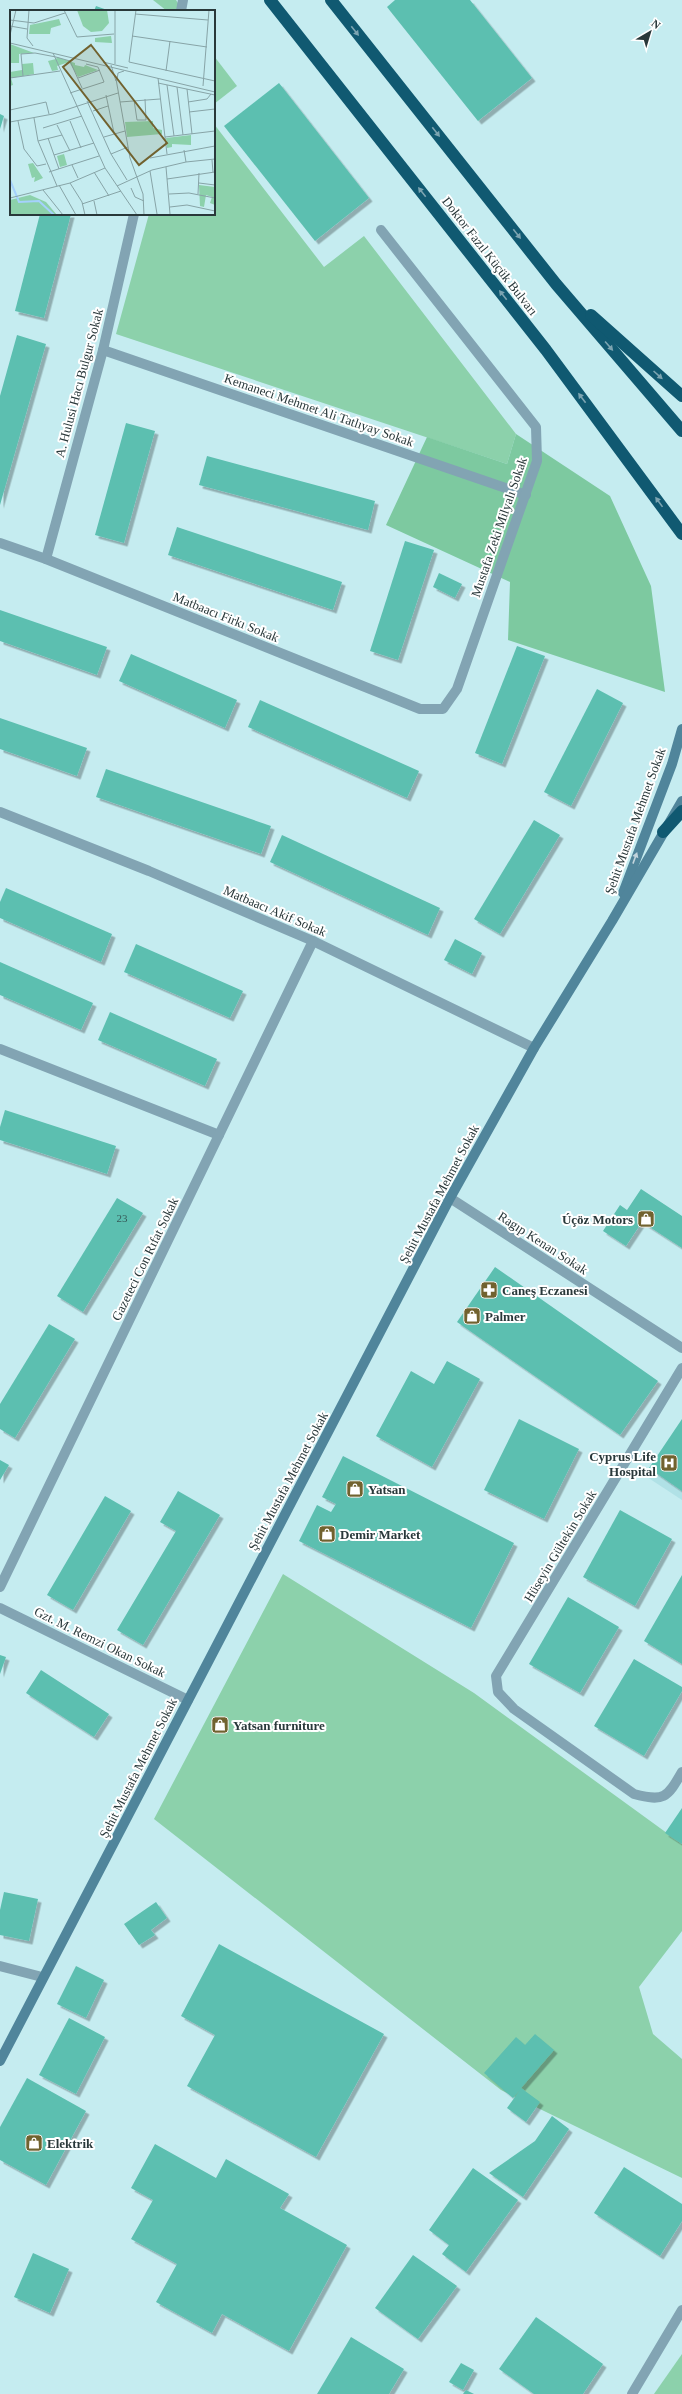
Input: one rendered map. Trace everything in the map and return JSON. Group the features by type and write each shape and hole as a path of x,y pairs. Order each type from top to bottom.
{"highway":[{"name":"Doktor Fazıl Küçük Bulvarı","path":"270,0 546,350 682,534"},
{"path":"331,0 556,284 682,431"},
{"path":"556,284 682,396"},
{"path":"663,832 682,811"}],"main road":[{"name":"Şehit Mustafa Mehmet Sokak","path":"612,921 672,764 682,729"},
{"name":"Şehit Mustafa Mehmet Sokak","path":"0,2061 42,1977 450,1198 534,1048 612,921 682,801"}],"street":[{"path":"181,10 183,0"},
{"name":"A. Hulusi Hacı Bulgur Sokak","path":"46,559 103,350 134,215"},
{"name":"Mustafa Zeki Milyalı Sokak","path":"381,230 536,427 537,461 526,495 457,689 443,709"},
{"name":"Kemaneci Mehmet Ali Tatlıyay Sokak","path":"103,350 526,495"},
{"name":"Matbaacı Firkı Sokak","path":"0,543 46,559 420,709 443,709"},
{"name":"Matbaacı Akif Sokak","path":"0,812 149,872 313,941 534,1048"},
{"name":"Gazeteci Con Rıfat Sokak","path":"0,1587 313,941"},
{"path":"0,1049 219,1135"},
{"name":"Ragıp Kenan Sokak","path":"450,1198 682,1348"},
{"name":"Hüseyin Gültekin Sokak","path":"682,1368 496,1676 498,1692 514,1709 634,1794 654,1799 670,1793 682,1772"},
{"name":"Gzt. M. Remzi Okan Sokak","path":"0,1608 188,1700"},
{"path":"0,1966 42,1977"},
{"path":"632,2394 682,2310"}],"shaded area":[{"name":"Cyprus Life Hospital","path":"682,1422 682,1500 647,1477"}],"green space":[{"path":"153,0 176,0 182,10 166,10"},
{"path":"215,57 237,86 215,103"},
{"path":"215,125 324,267 364,236 516,434 507,464 116,334 149,215 215,215"},
{"path":"516,434 610,496 651,586 665,692 508,640 510,582 386,525 427,437 507,464"},
{"path":"283,1574 474,1693 682,1844 682,1931 639,1987 653,2034 682,2059 682,2178 501,2090 154,1819"},
{"path":"682,2354 682,2394 654,2394"}],"building":[{"path":"395,0 470,0 532,78 478,121 387,7"},
{"path":"96,6 107,10 94,10"},
{"path":"279,83 369,198 315,241 224,126"},
{"path":"0,114 4,116 0,129"},
{"path":"40,215 71,215 44,318 15,311"},
{"path":"17,335 46,344 0,505 0,396"},
{"path":"126,423 155,431 124,543 95,535"},
{"path":"207,456 375,501 368,530 199,485"},
{"path":"177,527 342,582 333,610 168,555"},
{"path":"405,541 434,550 398,660 370,651"},
{"path":"439,573 462,584 455,598 433,587"},
{"path":"0,610 107,647 97,675 0,641"},
{"path":"517,646 545,656 502,764 475,753"},
{"path":"131,654 237,700 225,728 119,681"},
{"path":"597,689 623,703 571,806 544,792"},
{"path":"260,700 419,771 407,798 248,727"},
{"path":"0,718 87,748 77,776 0,749"},
{"path":"106,769 271,826 261,854 96,797"},
{"path":"534,820 560,835 500,934 474,919"},
{"path":"282,835 440,908 428,935 270,862"},
{"path":"6,888 112,934 101,962 0,918 0,902"},
{"path":"455,939 482,953 472,974 444,960"},
{"path":"136,944 243,991 230,1018 124,972"},
{"path":"0,962 93,1003 81,1030 0,995"},
{"path":"110,1012 217,1059 205,1086 98,1040"},
{"path":"5,1110 116,1146 107,1174 0,1140 0,1127"},
{"name":"Úçöz Motors","path":"641,1189 682,1216 682,1248 642,1222 626,1246 603,1231 620,1205 627,1210"},
{"path":"117,1198 143,1213 83,1312 57,1296"},
{"path":"495,1267 658,1381 620,1435 457,1322"},
{"path":"49,1324 75,1339 15,1438 0,1429 0,1404"},
{"path":"447,1361 480,1379 432,1467 376,1436 411,1371 434,1384"},
{"path":"519,1419 579,1449 544,1519 484,1490"},
{"name":"Cyprus Life Hospital","path":"682,1419 682,1491 649,1468"},
{"path":"343,1456 514,1543 471,1628 299,1541 317,1505 331,1512 336,1504 322,1497"},
{"path":"0,1460 9,1465 0,1480"},
{"path":"178,1491 220,1515 143,1645 117,1630 176,1531 160,1522"},
{"path":"105,1496 131,1511 73,1610 47,1595"},
{"path":"620,1510 672,1539 635,1606 583,1577"},
{"path":"682,1575 682,1664 644,1641"},
{"path":"568,1597 619,1627 580,1693 529,1664"},
{"path":"0,1655 6,1657 0,1674"},
{"path":"634,1659 682,1687 682,1691 644,1756 594,1726"},
{"path":"41,1670 109,1714 94,1737 26,1693"},
{"path":"682,1808 682,1844 665,1833"},
{"path":"4,1892 38,1899 29,1941 0,1935 0,1910"},
{"path":"156,1902 167,1918 151,1930 155,1935 139,1945 124,1924"},
{"path":"219,1944 384,2034 316,2157 187,2086 215,2035 181,2016"},
{"path":"76,1966 104,1980 86,2018 57,2004"},
{"path":"69,2018 105,2037 76,2094 39,2075"},
{"path":"535,2034 554,2050 521,2088 540,2102 526,2122 507,2108 520,2090 513,2098 484,2073 516,2037 525,2045"},
{"name":"Elektrik","path":"27,2078 86,2111 46,2185 0,2160 0,2127"},
{"path":"552,2116 569,2129 523,2197 489,2173 535,2141"},
{"path":"155,2144 216,2178 226,2159 289,2194 280,2208 347,2245 289,2351 222,2314 212,2333 156,2302 177,2264 131,2239 153,2200 131,2188"},
{"path":"624,2167 682,2204 682,2221 660,2256 594,2213"},
{"path":"473,2168 518,2200 466,2272 442,2254 449,2245 429,2230"},
{"path":"33,2253 69,2269 50,2313 14,2297"},
{"path":"413,2255 457,2286 418,2339 375,2308"},
{"path":"536,2317 603,2364 583,2394 534,2394 499,2369"},
{"path":"351,2337 404,2369 389,2394 317,2394"},
{"path":"461,2363 474,2370 463,2390 449,2382"},
{"path":"466,2390 474,2394 463,2394"}],"place":[{"name":"Úçöz Motors","path":"646,1219"},
{"name":"Caneş Eczanesi","path":"489,1290"},
{"name":"Palmer","path":"472,1316"},
{"name":"Cyprus Life Hospital","path":"669,1463"},
{"name":"Yatsan","path":"355,1489"},
{"name":"Demir Market","path":"327,1534"},
{"name":"Yatsan furniture","path":"220,1725"},
{"name":"Elektrik","path":"34,2143"}]}
